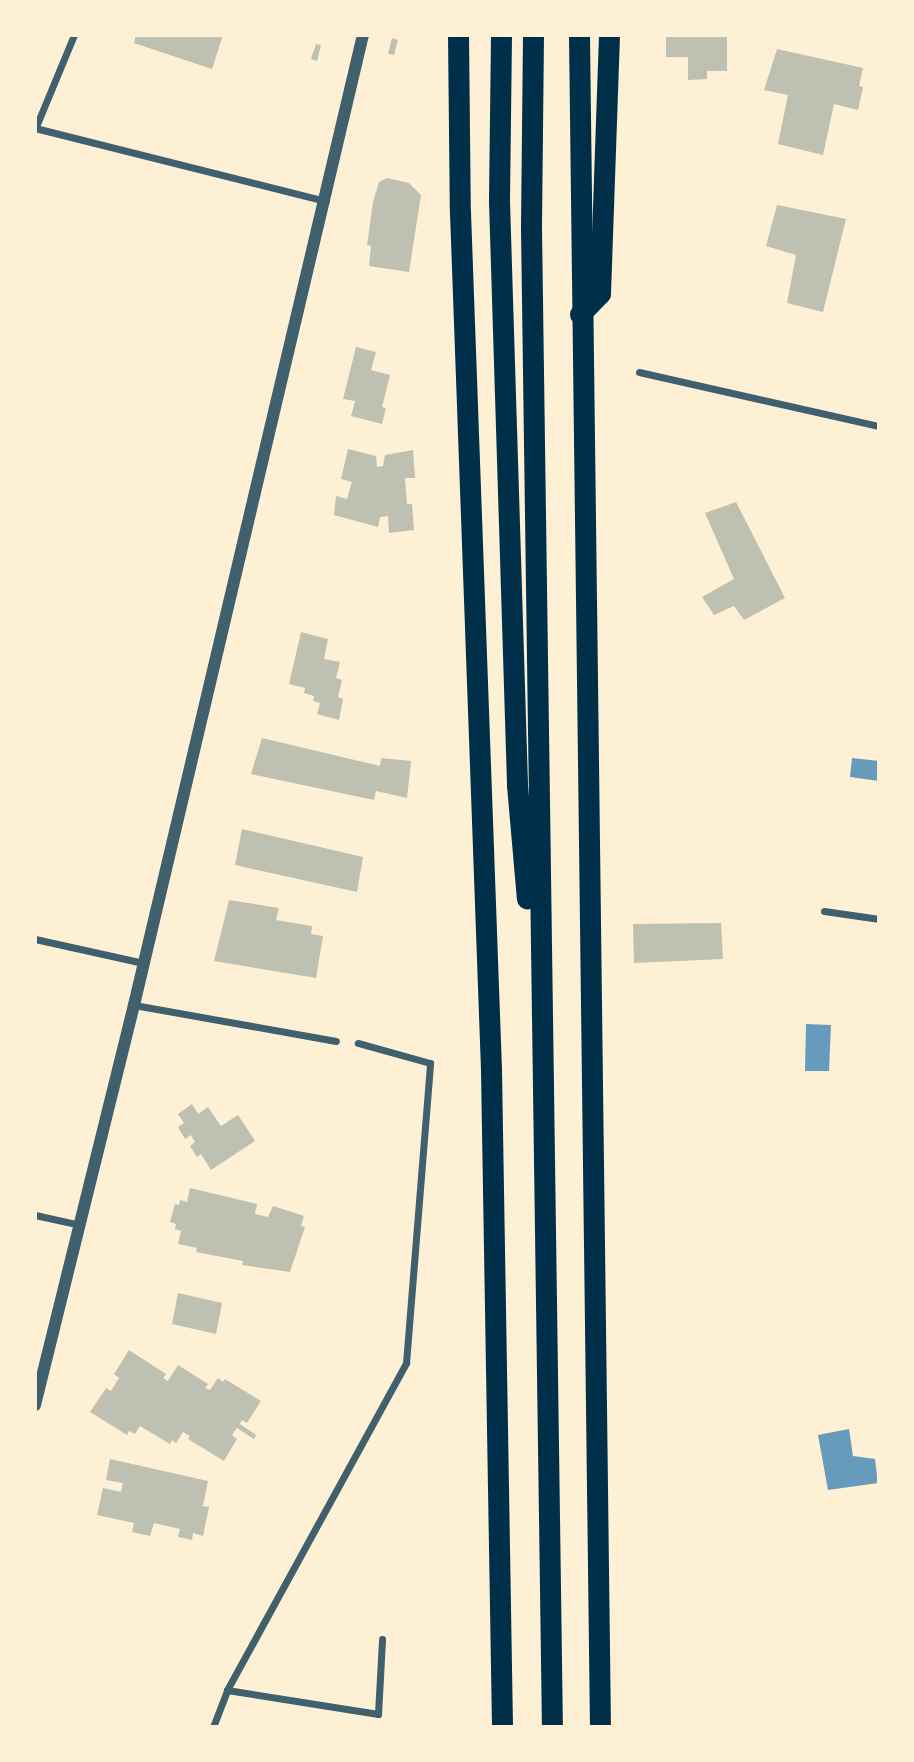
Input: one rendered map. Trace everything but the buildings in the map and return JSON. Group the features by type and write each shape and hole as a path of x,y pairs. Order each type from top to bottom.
{"highway":[{"path":"458,35 460,212 491,1070 502,1727"},
{"path":"501,35 499,201 517,785 542,1068"},
{"path":"533,35 531,228 552,1727"},
{"path":"579,35 580,314 600,1727"},
{"path":"580,314 600,293 609,35"}],"street":[{"path":"74,35 35,128 326,202"},
{"path":"35,1405 134,1005 326,202 363,35"},
{"path":"639,372 879,426"},
{"path":"824,911 879,919"},
{"path":"35,939 143,963"},
{"path":"134,1005 336,1041"},
{"path":"212,1727 227,1690 406,1363 430,1063 358,1043"},
{"path":"35,1215 80,1225"},
{"path":"227,1690 378,1714 382,1639"}],"water":[{"path":"852,758 879,761 879,781 850,777"},
{"path":"806,1024 831,1025 829,1071 805,1071"},
{"path":"849,1429 853,1456 875,1459 878,1483 828,1490 818,1435"}]}
